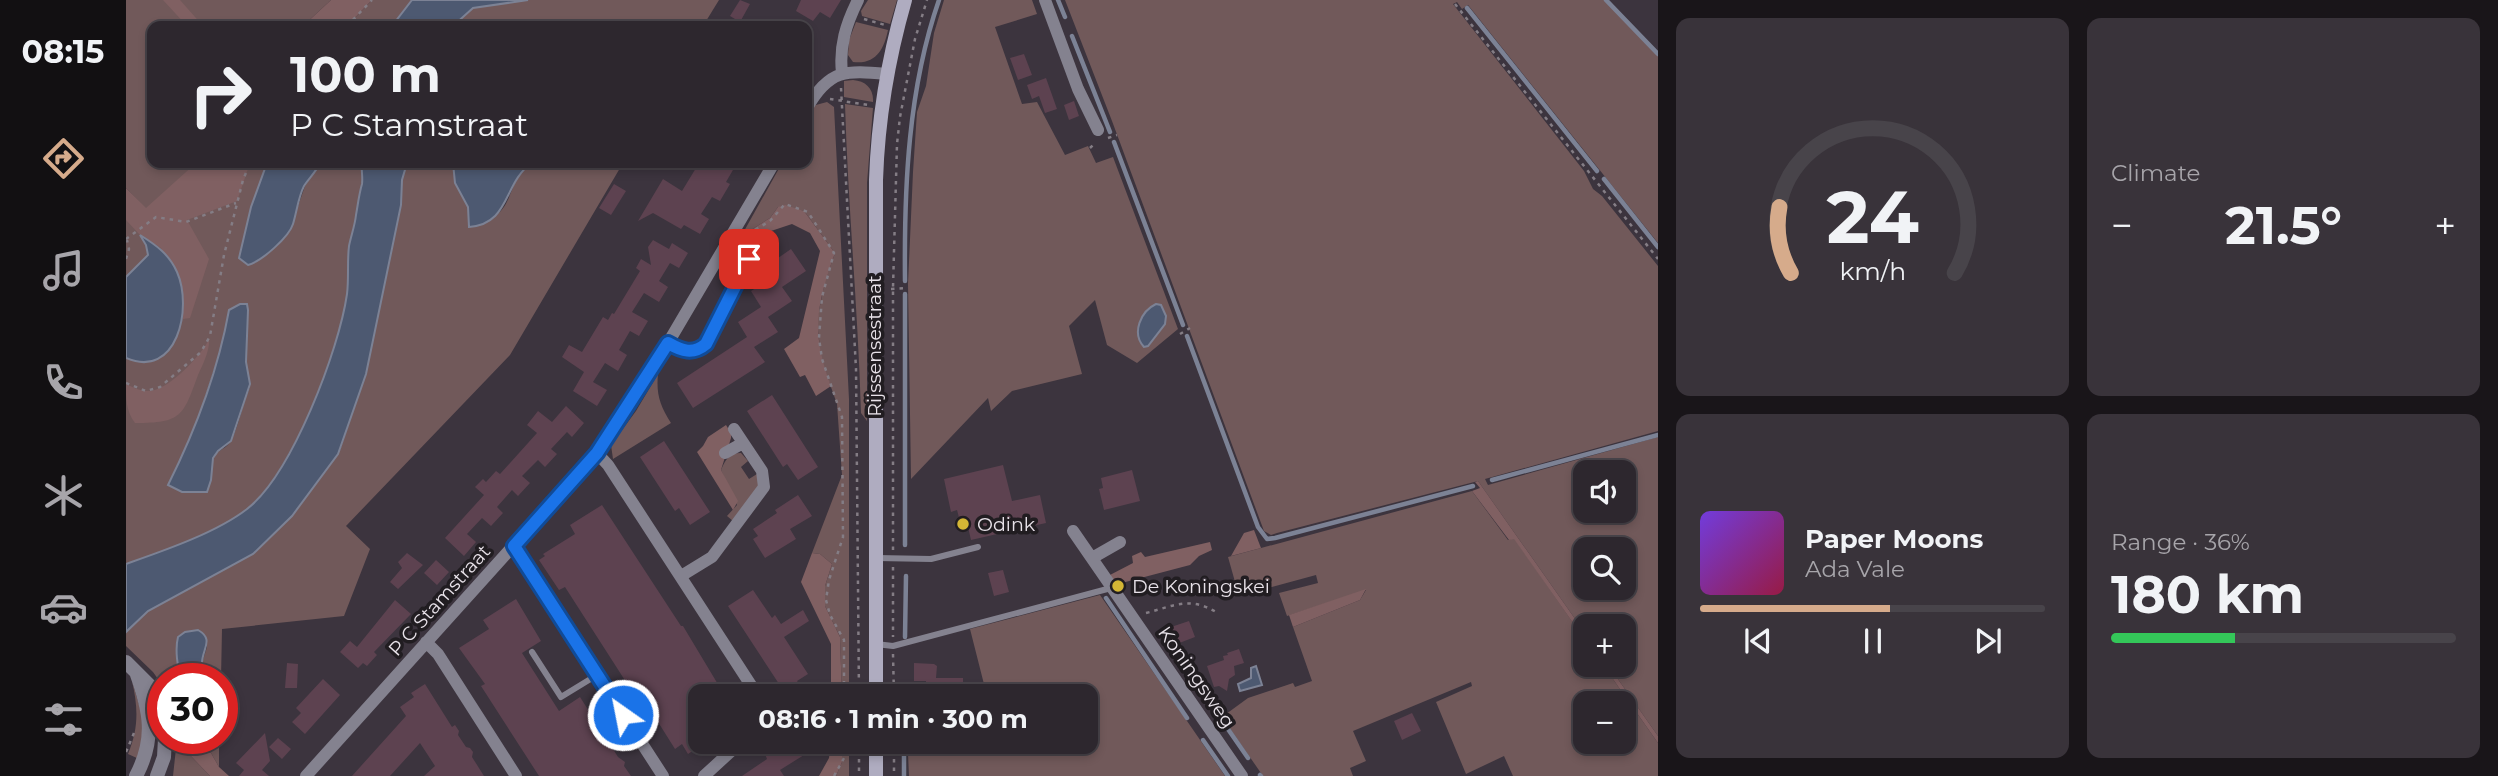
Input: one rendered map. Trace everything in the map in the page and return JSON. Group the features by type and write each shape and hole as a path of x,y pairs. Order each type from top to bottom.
{"main road":[{"name":"Rijssensestraat","path":"876,684 876,180 881,106 905,0"},
{"path":"876,754 876,776"}],"street":[{"path":"842,73 842,40 858,0"},
{"path":"1045,0 1078,89 1098,130"},
{"path":"812,100 823,85 842,73 854,71 887,74"},
{"name":"P C Stamstraat","path":"306,776 597,453 736,237 771,168"},
{"path":"668,343 687,351 698,350 706,344 748,262 748,251 736,237"},
{"path":"681,576 712,557 762,491 764,474 734,429"},
{"path":"725,453 743,443"},
{"path":"597,453 608,465 750,684"},
{"name":"Koningsweg","path":"1073,531 1242,776"},
{"path":"1092,558 1119,541"},
{"path":"514,546 663,776"},
{"path":"426,642 438,654 516,776"},
{"path":"131,667 147,683"},
{"path":"131,667 148,711 150,731 148,747 136,776"},
{"path":"157,776 164,754"},
{"path":"704,776 728,754"}],"lane":[{"path":"876,558 931,559 978,547"},
{"path":"876,643 893,646 1111,587"},
{"path":"532,652 561,697 597,675"}],"path":[{"path":"352,21 372,0"},
{"name":"Rijssensestraat","path":"894,684 894,200 902,105 915,39 927,0"},
{"path":"1455,4 1658,259"},
{"name":"Rijssensestraat","path":"842,73 856,369 859,684"},
{"path":"812,104 825,99 894,108 902,105"},
{"path":"126,383 146,391 160,387 201,352 210,336 223,255 248,168"},
{"path":"126,259 129,249 126,239 156,217 186,222 236,203"},
{"path":"736,237 770,221 785,204 808,212 834,253 822,297 819,338 822,359 842,417 843,537 829,580 826,600 828,611 844,640 844,684"},
{"path":"874,292 908,288"},
{"path":"1180,334 1190,328"},
{"path":"1134,619 1146,613 1193,603 1216,612"},
{"path":"834,776 844,754"},
{"path":"859,754 859,776"},
{"path":"894,754 894,776"}],"shaded area":[{"path":"126,0 331,0 308,21 147,21 147,168 265,168 251,207 239,258 255,263 289,232 305,186 317,168 362,168 362,181 349,246 347,294 334,346 311,409 280,468 264,492 235,518 189,541 126,564 126,220 145,208 126,188","holes":["246,304 248,310 244,357 250,386 237,427 229,444 212,460 212,475 182,492 169,485 193,434 224,339"]},
{"path":"163,0 180,0 199,21 182,21"},
{"path":"331,0 372,0 352,21 308,21"},
{"path":"372,0 412,0 396,21 352,21"},
{"path":"528,0 719,0 706,21 459,21 473,8"},
{"path":"868,0 897,0 890,24 862,16 861,11"},
{"path":"944,0 1032,0 1037,14 995,27 1022,104 1037,102 1065,155 1088,146 1096,163 1113,157 1178,329 1137,363 1107,345 1095,300 1069,326 1082,374 1012,391 991,411 988,398 911,479 908,284 917,112 926,86 934,33"},
{"path":"1065,0 1608,0 1658,53 1658,243 1468,5 1462,9 1457,2 1453,4 1584,171 1593,189 1602,196 1658,266 1658,431 1485,479 1488,485 1573,461 1573,523 1636,523 1636,460 1577,460 1658,437 1658,736 1636,705 1636,691 1626,691 1616,677 1636,677 1636,614 1573,616 1478,481 1271,535 1264,531"},
{"path":"856,22 888,30 878,54 868,61 853,62 848,55 849,40"},
{"path":"853,80 868,86 873,102 844,97 844,81"},
{"path":"827,102 834,107 849,399 849,684 842,684 840,637 825,606 825,586 832,564 820,554 812,553 842,475 837,404 821,359 817,320 825,281 835,253 804,211 778,207 770,218 743,233 779,168 812,168 812,106"},
{"path":"845,104 873,108 867,183 867,421 861,413"},
{"path":"190,168 248,168 237,201 187,220 209,259 190,318 183,319 183,296 161,248 140,235 126,220 126,188 146,208"},
{"path":"406,168 454,168 455,183 468,207 470,227 501,211 526,168 620,168 510,355 346,526 370,549 344,616 222,629 221,663 202,663 207,647 198,630 190,631 179,663 147,663 147,666 126,646 126,632 148,611 253,554 292,516 340,450 366,374 401,205"},
{"path":"785,205 804,211 835,253 818,320 818,335 831,386 816,396 805,375 800,377 784,349 799,338 820,251 810,233 792,224 750,238 745,234 770,218 778,207"},
{"path":"209,339 204,362 184,408 172,419 135,423 128,409 126,384 147,391 164,386 191,363"},
{"path":"658,374 660,400 671,423 613,459 611,445"},
{"path":"726,425 731,438 721,470 738,501 733,510 697,452 708,437"},
{"path":"741,453 748,461 741,467 749,479 757,474 759,485 733,521 727,516 737,505 721,470 728,458"},
{"path":"1478,481 1573,616 1573,623 1514,539 1509,540 1472,491 1480,488 1475,482"},
{"path":"1472,491 1508,540 1514,538 1573,623 1573,677 1611,677 1621,691 1573,691 1573,754 1636,754 1636,712 1658,743 1658,776 1513,776 1504,756 1466,774 1436,702 1472,686 1471,682 1353,731 1366,761 1350,768 1353,776 1263,776 1222,717 1248,698 1293,683 1295,687 1312,681 1293,627 1360,600 1366,590 1287,616 1279,593 1318,583 1316,575 1239,596 1228,557"},
{"path":"1254,530 1261,548 1231,556 1244,533"},
{"path":"1210,542 1212,550 1199,556 1190,565 1114,585 1108,576 1133,563 1132,556 1141,552 1145,557"},
{"path":"812,553 820,554 832,564 825,586 825,606 840,637 842,684 831,684 831,644 801,582"},
{"path":"1366,589 1360,600 1293,627 1289,615"},
{"path":"1100,595 1225,776 909,776 908,754 1098,754 1098,684 984,684 970,629"},
{"path":"1611,677 1616,677 1626,691 1621,691"},
{"path":"132,681 145,725 139,759 128,754 136,718"},
{"path":"1636,705 1658,736 1658,743 1636,712"},
{"path":"175,754 189,754 210,776 173,776"},
{"path":"189,754 212,754 219,767 229,776 210,776"},
{"path":"212,754 219,754 219,767"},
{"path":"830,754 842,754 842,762 836,776 819,776"},
{"path":"842,754 849,754 849,776 836,776 842,762"}],"water":[{"path":"412,0 528,0 473,8 459,21 396,21"},
{"path":"265,168 318,168 304,186 293,224 281,242 248,265 239,258 251,207"},
{"path":"362,168 406,168 401,205 366,374 338,454 292,516 253,554 148,611 126,632 126,564 205,534 247,509 264,492 296,440 324,377 342,318 348,288 349,246 362,184"},
{"path":"454,168 526,168 500,210 483,224 469,227 468,207 455,183"},
{"path":"140,235 162,250 174,266 183,304 177,337 169,350 158,359 143,362 126,358 126,277 148,255"},
{"path":"240,304 247,304 248,310 246,362 250,384 231,441 213,458 207,492 182,492 168,485 205,399 229,310"},
{"path":"1156,304 1161,305 1166,316 1165,324 1148,346 1144,347 1138,329 1142,317"},
{"path":"198,630 206,637 202,663 178,663 178,637 185,632"},
{"path":"1256,666 1262,685 1240,691 1238,684 1251,678 1251,668"}],"building":[{"path":"740,0 750,4 741,21 730,16"},
{"path":"801,0 841,0 830,18 820,12 813,21 796,11"},
{"path":"1024,54 1032,75 1018,80 1010,58"},
{"path":"1046,78 1057,109 1045,113 1039,96 1032,99 1027,85"},
{"path":"1074,101 1079,116 1069,120 1064,105"},
{"path":"696,168 734,168 726,182 730,184 720,201 712,197 701,214 709,219 700,234 684,225 681,229 653,213 638,221 663,179 682,191"},
{"path":"614,184 626,191 611,215 599,208"},
{"path":"653,240 669,249 672,243 688,253 679,268 670,263 659,281 668,287 659,302 644,293 632,312 648,321 639,336 630,331 619,350 627,355 618,371 605,363 593,382 607,390 597,406 573,391 584,372 562,357 569,345 582,352 603,317 608,320 612,313 614,314 640,271 636,268 641,259 651,265 648,247"},
{"path":"791,249 806,271 782,287 792,301 768,317 778,332 754,347 765,362 693,408 677,383 747,337 738,322 761,307 751,291 775,276 768,265"},
{"path":"772,395 818,467 798,480 787,464 783,467 747,411"},
{"path":"566,406 584,423 572,437 567,432 551,449 557,454 545,467 538,460 522,476 530,483 518,496 512,490 497,507 503,513 491,526 482,518 467,534 476,542 464,556 445,538 484,495 475,487 483,479 486,482 496,471 500,474 537,433 527,425 538,411 552,422"},
{"path":"664,441 710,512 690,525 679,508 675,511 640,457"},
{"path":"1003,465 1012,501 1040,495 1046,523 971,540 968,527 962,529 957,510 951,512 944,479"},
{"path":"1132,470 1140,501 1104,510 1099,489 1103,488 1101,478"},
{"path":"798,495 812,516 790,529 796,539 765,558 753,539 758,536 753,529"},
{"path":"602,505 683,626 718,684 688,684 688,754 682,744 675,749 658,722 654,725 624,683 626,682 565,587 559,590 539,560 545,556 543,554 575,534 570,525"},
{"path":"407,553 423,565 398,589 390,582 402,568 398,562"},
{"path":"436,560 449,572 437,585 424,573"},
{"path":"1003,570 1009,592 994,596 988,573"},
{"path":"753,590 772,618 775,615 781,624 803,610 809,621 784,637 808,674 797,681 799,684 779,684 728,606"},
{"path":"516,599 541,641 522,653 559,711 580,697 618,757 625,762 624,766 631,776 539,776 481,686 485,684 459,648 489,629 483,620"},
{"path":"395,600 411,614 374,652 377,655 367,666 363,663 358,668 340,652 350,641 357,647"},
{"path":"1189,621 1195,637 1174,645 1168,628"},
{"path":"1239,649 1244,663 1234,666 1235,675 1229,679 1227,691 1219,686 1214,687 1207,666 1224,660 1223,656 1228,655 1227,653"},
{"path":"287,663 298,664 297,688 285,688"},
{"path":"914,663 934,664 937,666 936,678 963,678 963,684 926,684 926,681 914,681"},
{"path":"323,679 340,695 305,734 292,722 301,713 296,708"},
{"path":"425,684 452,727 455,725 459,731 458,735 466,747 473,752 472,757 484,776 424,776 435,766 420,743 390,776 352,776 406,716 400,707 414,697 411,693"},
{"path":"1412,713 1421,731 1402,740 1394,721"},
{"path":"265,733 270,761 262,770 269,776 239,776 244,770 236,763"},
{"path":"278,738 291,749 282,759 269,747"},
{"path":"765,754 804,755 780,770 784,776 742,776 767,759"}],"waterway":[{"path":"905,281 907,174 914,103 920,68 939,0"},
{"path":"1058,0 1065,17"},
{"path":"1606,0 1658,54"},
{"path":"1467,8 1597,171"},
{"path":"1072,36 1110,132"},
{"path":"1114,142 1183,325"},
{"path":"1604,179 1658,247"},
{"path":"905,294 905,545"},
{"path":"1187,336 1258,527 1267,539 1473,486"},
{"path":"1492,480 1658,435"},
{"path":"905,637 906,576"},
{"path":"1106,598 1187,718"},
{"path":"1221,719 1248,758"},
{"path":"1203,740 1228,776"},
{"path":"904,756 904,776"}],"place":[{"name":"Odink","path":"963,524"},
{"name":"De Koningskei","path":"1118,586"}],"route":[{"path":"623,715 514,546 597,453 668,343 687,351 698,350 706,344 749,259"}]}
